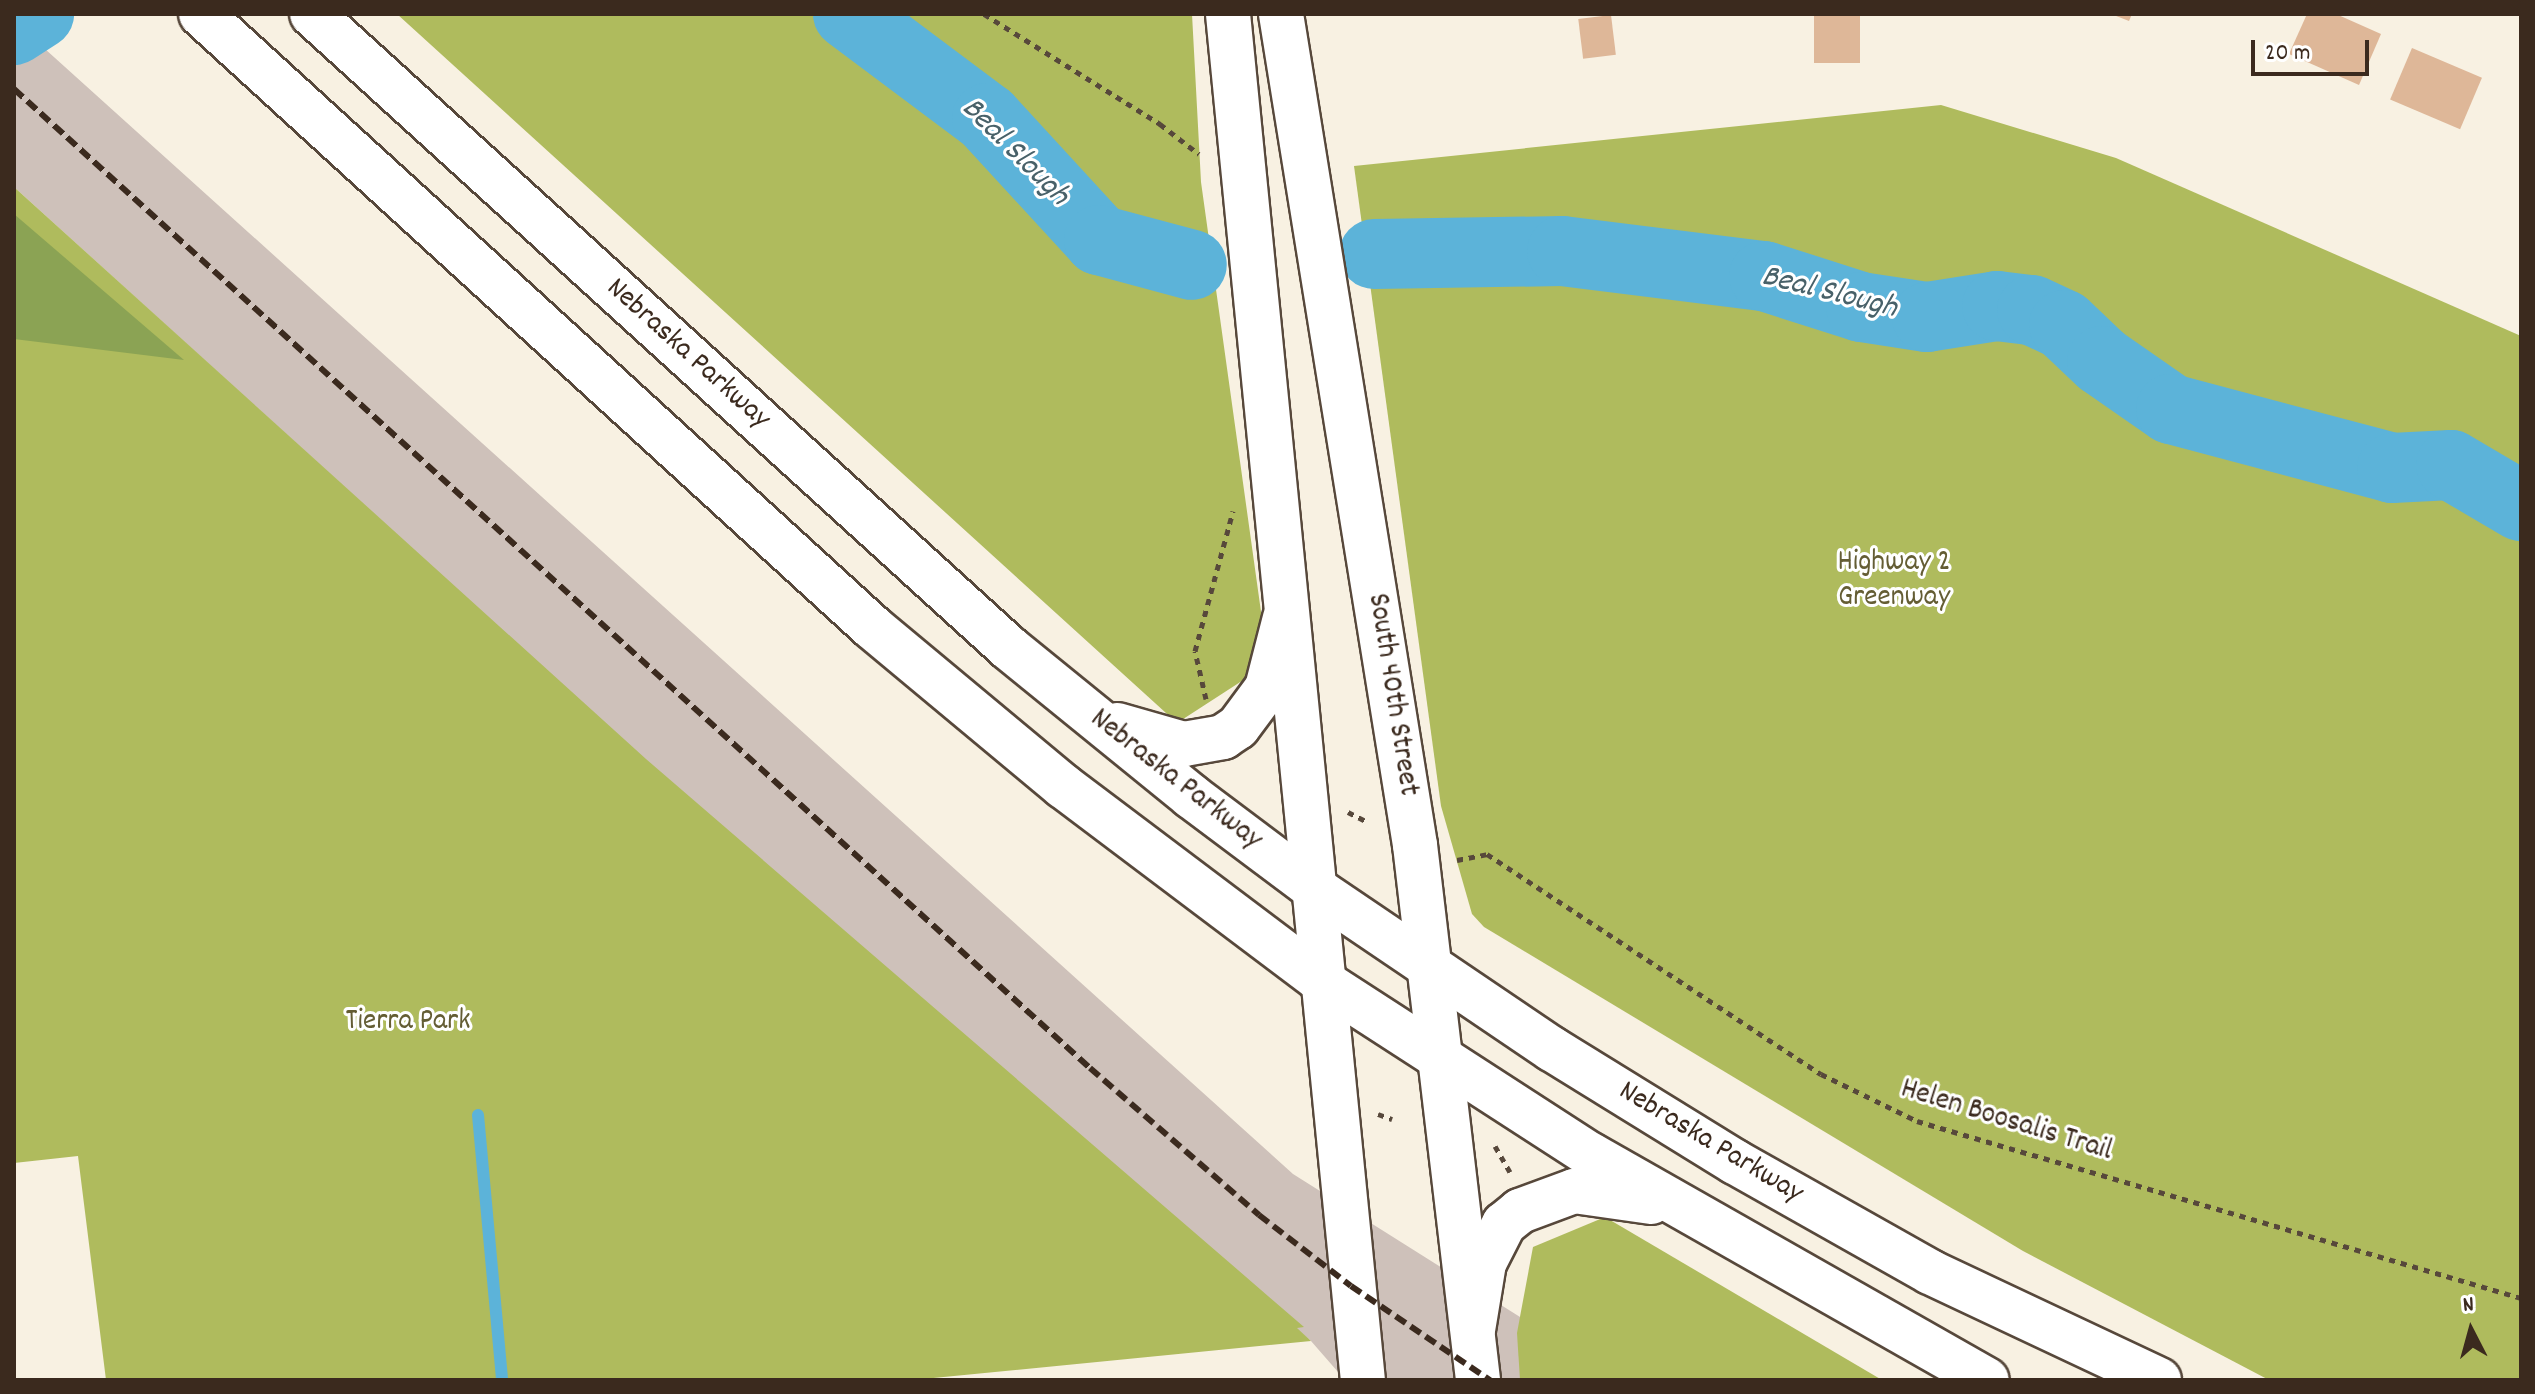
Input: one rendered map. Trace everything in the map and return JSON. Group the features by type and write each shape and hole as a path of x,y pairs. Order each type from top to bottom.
{"main road":[{"name":"Nebraska Parkway","path":"312,14 998,637 1092,716 1311,886 1749,1170 1930,1272 2159,1380"},
{"path":"1228,14 1320,980 1363,1380"},
{"name":"South 40th Street","path":"1281,14 1403,763 1442,1059 1478,1380"},
{"path":"204,17 872,627 1063,786 1320,980 1442,1059 1694,1215 1987,1380"},
{"path":"1092,716 1160,741 1184,744 1223,737 1238,727 1267,688 1285,618"},
{"path":"1473,1330 1477,1284 1492,1243 1504,1224 1537,1200 1594,1192 1694,1215"}],"path":[{"path":"984,14 1198,153"},
{"name":"Helen Boosalis Trail","path":"1487,854 1821,1074 1917,1121 2521,1298"},
{"path":"1490,1139 1515,1181"}],"shaded area":[{"path":"14,21 1293,1174 1620,1380 1345,1380 1311,1341 955,1041 14,187"}],"green space":[{"path":"397,14 1192,14 1201,182 1263,626 1248,677 1177,723"},
{"name":"Highway 2 Greenway","path":"1941,105 2116,158 2521,336 2521,1380 2269,1380 2023,1251 1484,927 1472,914 1441,806 1354,166"},
{"name":"Tierra Park","path":"14,187 646,759 1304,1327 1297,1328 1311,1341 913,1380 106,1380 78,1156 14,1163"},
{"path":"14,214 184,360 14,339"},
{"path":"1605,1217 1882,1380 1520,1380 1517,1333 1533,1247"}],"building":[{"path":"1814,14 1860,14 1860,63 1814,63"},
{"path":"2111,14 2132,14 2129,21"},
{"path":"2307,14 2336,14 2381,34 2359,85 2289,54"},
{"path":"1611,15 1616,55 1583,59 1578,19"},
{"path":"2412,48 2482,78 2460,129 2390,100"}],"waterway":[{"name":"Beal Slough","path":"14,30 39,14"},
{"name":"Beal Slough","path":"848,14 987,118 1099,240 1192,265"},
{"name":"Beal Slough","path":"1374,254 1562,251 1764,276 1861,307 1927,317 1997,306 2032,310 2064,325 2102,361 2171,409 2392,468 2451,465 2521,506"},
{"path":"478,1115 502,1380"}],"railway":[{"path":"14,89 1090,1068 1259,1215 1351,1286 1490,1380"}]}
